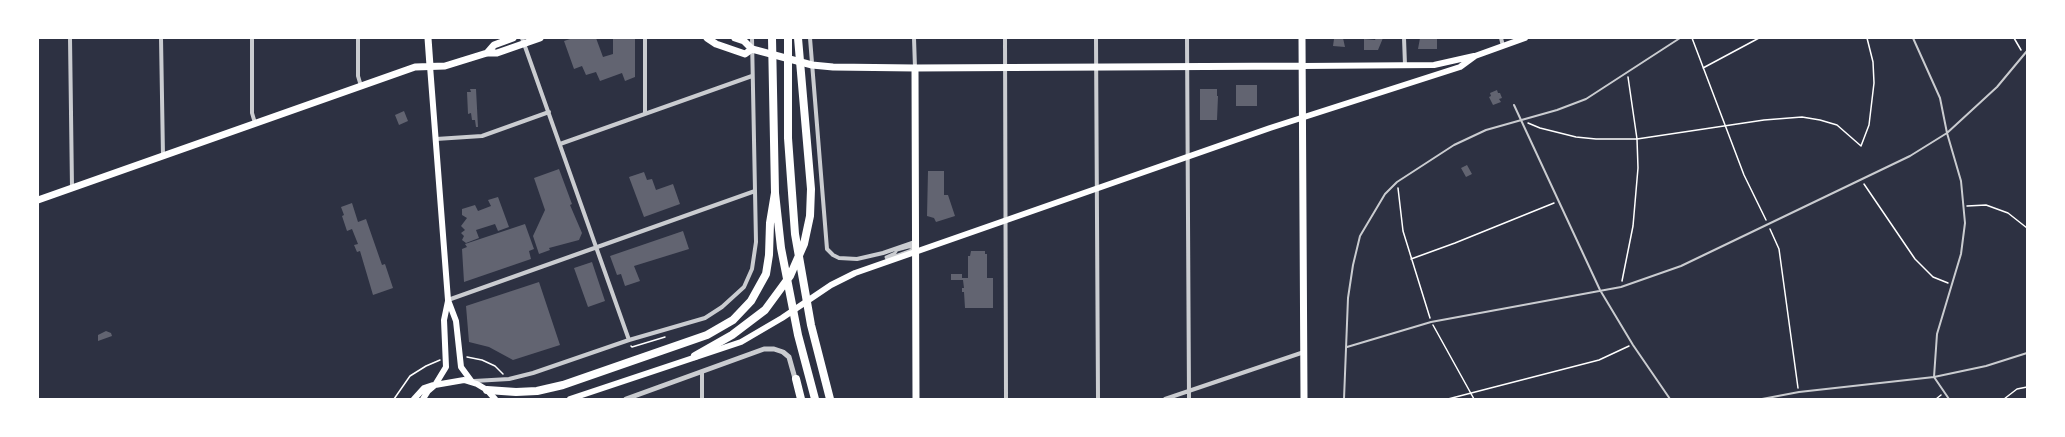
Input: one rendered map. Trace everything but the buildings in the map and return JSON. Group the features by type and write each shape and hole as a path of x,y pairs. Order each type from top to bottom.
{"highway":[{"path":"772,38 775,193 788,293 815,399"},
{"path":"788,38 788,138 795,234 811,325 830,399"},
{"path":"695,356 746,326 765,310 778,295 797,262 808,232 811,188 798,38"},
{"path":"487,390 520,392 543,390 563,385 707,335 733,320 751,302 766,274 769,255 770,223 775,193"},
{"path":"796,379 801,399"}],"main road":[{"path":"423,399 428,391 435,385 446,367 444,320 448,300 428,38"},
{"path":"487,53 494,45 513,38"},
{"path":"38,200 255,122 415,67 445,66 487,53 497,53 523,41 540,38"},
{"path":"707,38 716,44 745,54 752,49"},
{"path":"735,38 744,41 752,49 809,65 834,67 915,68 1441,64 1476,56 1525,38"},
{"path":"1302,38 1304,399"},
{"path":"570,399 695,356 708,354 740,342 855,273 914,246 1006,220 1303,118 1460,67 1476,56"},
{"path":"915,68 914,246 916,399"},
{"path":"448,300 456,321 461,367 472,382"},
{"path":"414,399 424,388 456,380 472,382 487,390 495,399"}],"street":[{"path":"70,38 72,188"},
{"path":"161,38 163,156"},
{"path":"252,38 252,113 255,122"},
{"path":"358,38 358,76 361,86"},
{"path":"645,38 645,114"},
{"path":"472,382 509,379 533,373 629,340 705,318 722,307 744,287 752,269 755,251 752,38"},
{"path":"810,38 809,65 827,249 839,258 857,259 914,246"},
{"path":"914,38 915,68"},
{"path":"1005,38 1006,399"},
{"path":"1096,38 1098,399"},
{"path":"1187,38 1189,399"},
{"path":"1404,38 1405,65"},
{"path":"1501,38 1503,46"},
{"path":"523,41 629,340"},
{"path":"560,144 752,76"},
{"path":"436,140 482,136 548,112"},
{"path":"448,300 755,191"},
{"path":"914,246 912,250 887,259 886,257 895,254 897,250 914,246"},
{"path":"626,399 764,349 774,349 783,352 789,357 796,379 796,399"},
{"path":"1165,399 1304,352"},
{"path":"702,372 702,399"}],"lane":[{"path":"1344,399 1348,298 1360,236 1385,194 1397,182 1454,145 1486,130 1557,110 1586,99 1680,38"},
{"path":"1913,38 1940,98 1947,133 1961,181 1964,223 1961,254 1953,285 1937,334 1934,377 1949,399"},
{"path":"1347,347 1431,322 1621,286 1681,266 1910,156 1947,133 1997,87 2027,51"},
{"path":"1514,105 1600,290 1633,345 1670,399"},
{"path":"1762,399 1799,392 1934,377 1986,366 2027,353"}],"path":[{"path":"1692,38 1724,126 1744,175 1769,225 1779,249 1799,392"},
{"path":"1703,68 1759,38"},
{"path":"1521,120 1540,128 1576,137 1637,140 1784,117 1802,117 1837,125 1861,146 1869,125 1874,83 1873,62 1868,38"},
{"path":"2014,38 2024,55"},
{"path":"1621,286 1633,226 1638,168 1637,140 1627,72"},
{"path":"1861,179 1914,259 1933,278 1953,285"},
{"path":"1397,182 1403,231 1410,259 1431,322 1451,361 1474,399"},
{"path":"1410,259 1455,243 1559,200"},
{"path":"1963,206 1986,205 2008,212 2027,228"},
{"path":"629,340 632,347 669,335"},
{"path":"1448,399 1599,360 1633,345"},
{"path":"2004,399 2017,389 2027,387"}]}
